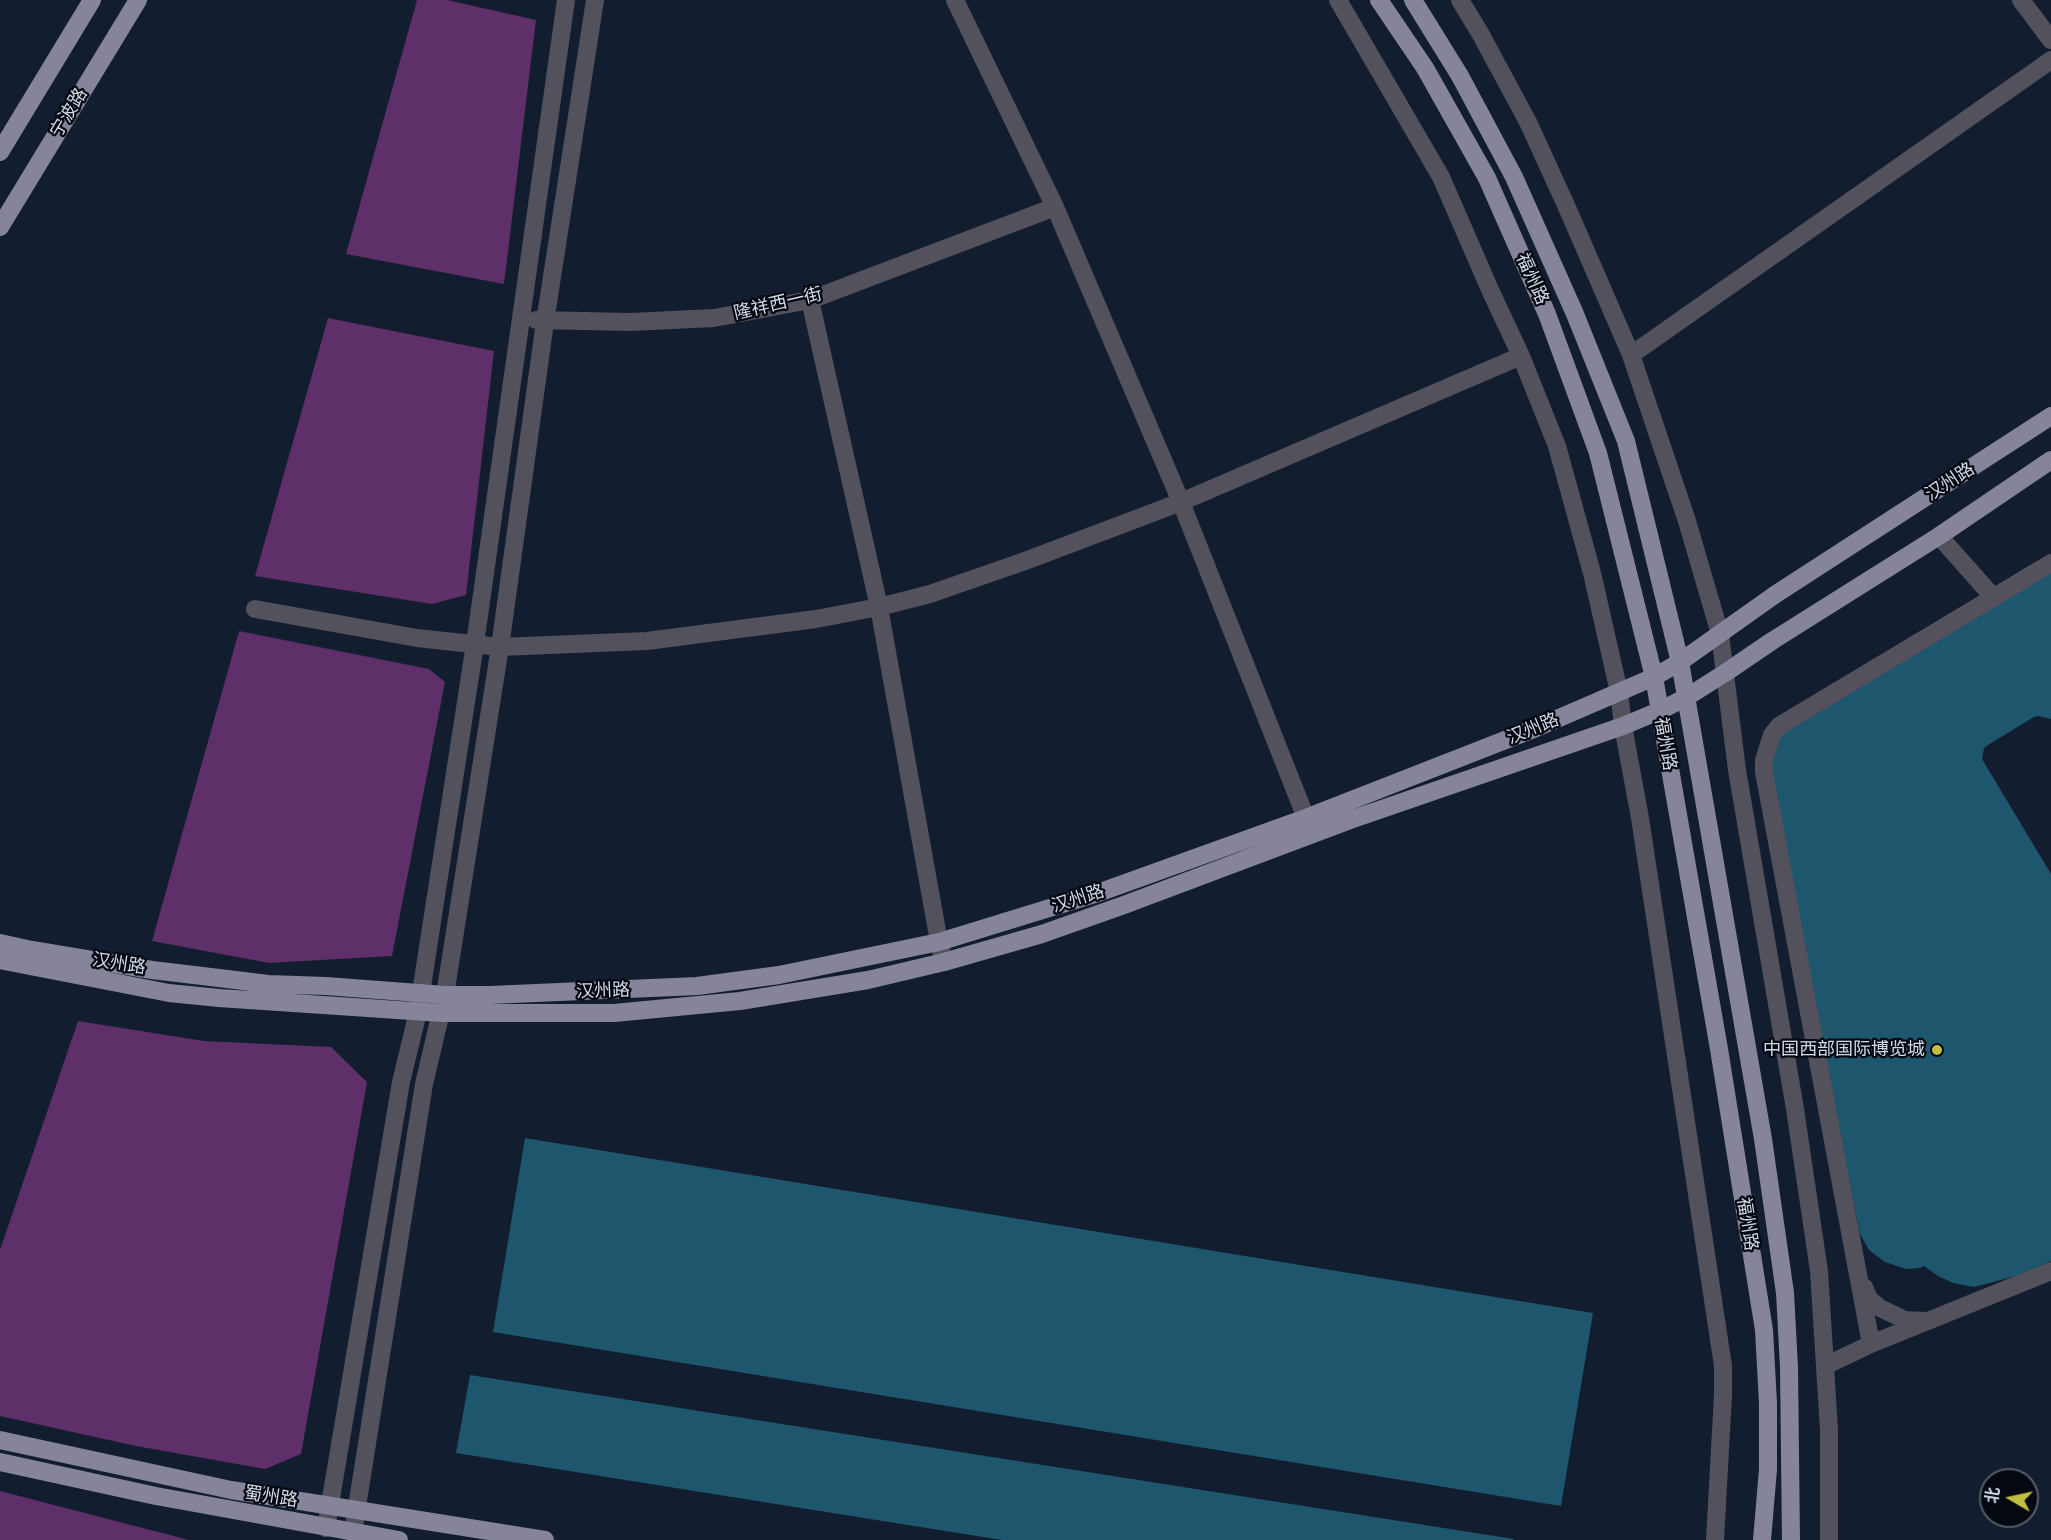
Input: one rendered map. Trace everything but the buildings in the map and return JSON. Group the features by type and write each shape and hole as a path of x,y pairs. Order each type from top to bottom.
{"main road":[{"path":"0,152 92,0"},
{"name":"宁波路","path":"0,227 138,0"},
{"name":"福州路","path":"1379,0 1425,68 1487,178 1547,314 1598,453 1654,677 1719,1049 1764,1330 1768,1403 1768,1469 1762,1540"},
{"name":"福州路","path":"1413,0 1460,76 1514,177 1575,314 1626,441 1687,697 1761,1128 1785,1293 1790,1377 1791,1540"},
{"name":"汉州路","path":"0,943 152,970 268,984 445,995 490,995 697,986 779,975 939,942 1095,894 1306,818 1536,728 1654,677 1680,662 1776,594 2051,416"},
{"name":"汉州路","path":"0,960 169,993 442,1013 614,1013 728,1002 868,980 944,962 1072,923 1350,820 1623,726 1659,711 1687,697 1772,640 1939,536 2051,460"},
{"name":"蜀州路","path":"0,1440 231,1490 545,1540"},
{"name":"蜀州路","path":"0,1462 156,1496 399,1540"}],"street":[{"path":"326,1528 401,1082 418,1012 475,644 566,0"},
{"path":"353,1532 424,1084 442,1013 500,647 545,322 595,0"},
{"path":"955,0 1055,207 1181,502 1306,818"},
{"path":"1338,0 1441,177 1521,356 1557,446 1593,573 1620,692 1623,726 1640,818 1723,1366 1715,1540"},
{"path":"1460,0 1528,122 1630,355 1687,521 1720,634 1737,770 1795,1109 1815,1248 1829,1430 1829,1540"},
{"path":"2021,0 2051,40"},
{"path":"1630,355 2051,60"},
{"name":"隆祥西一街","path":"521,317 545,322 631,322 714,318 810,300 1055,207"},
{"path":"810,300 879,607 944,962"},
{"path":"255,609 417,638 500,647 647,641 816,619 879,607 930,594 1025,561 1181,502 1521,356"},
{"path":"1939,536 1994,598"},
{"path":"1871,1344 1764,772 1764,760 1772,735 1779,726 2051,563"},
{"path":"1825,1366 1871,1344 2051,1272"},
{"path":"1860,1281 1869,1299 1880,1308 1905,1320 1926,1322"}],"shaded area":[{"path":"417,0 447,0 536,20 504,284 346,254"},
{"path":"328,318 494,351 466,595 432,604 255,576"},
{"path":"239,631 429,669 445,682 392,956 269,963 152,941"},
{"path":"78,1021 204,1041 331,1047 367,1082 301,1454 265,1469 136,1446 0,1416 0,1250"},
{"path":"0,1491 189,1540 0,1540"}],"place":[{"name":"中国西部国际博览城","path":"1937,1050"}]}
